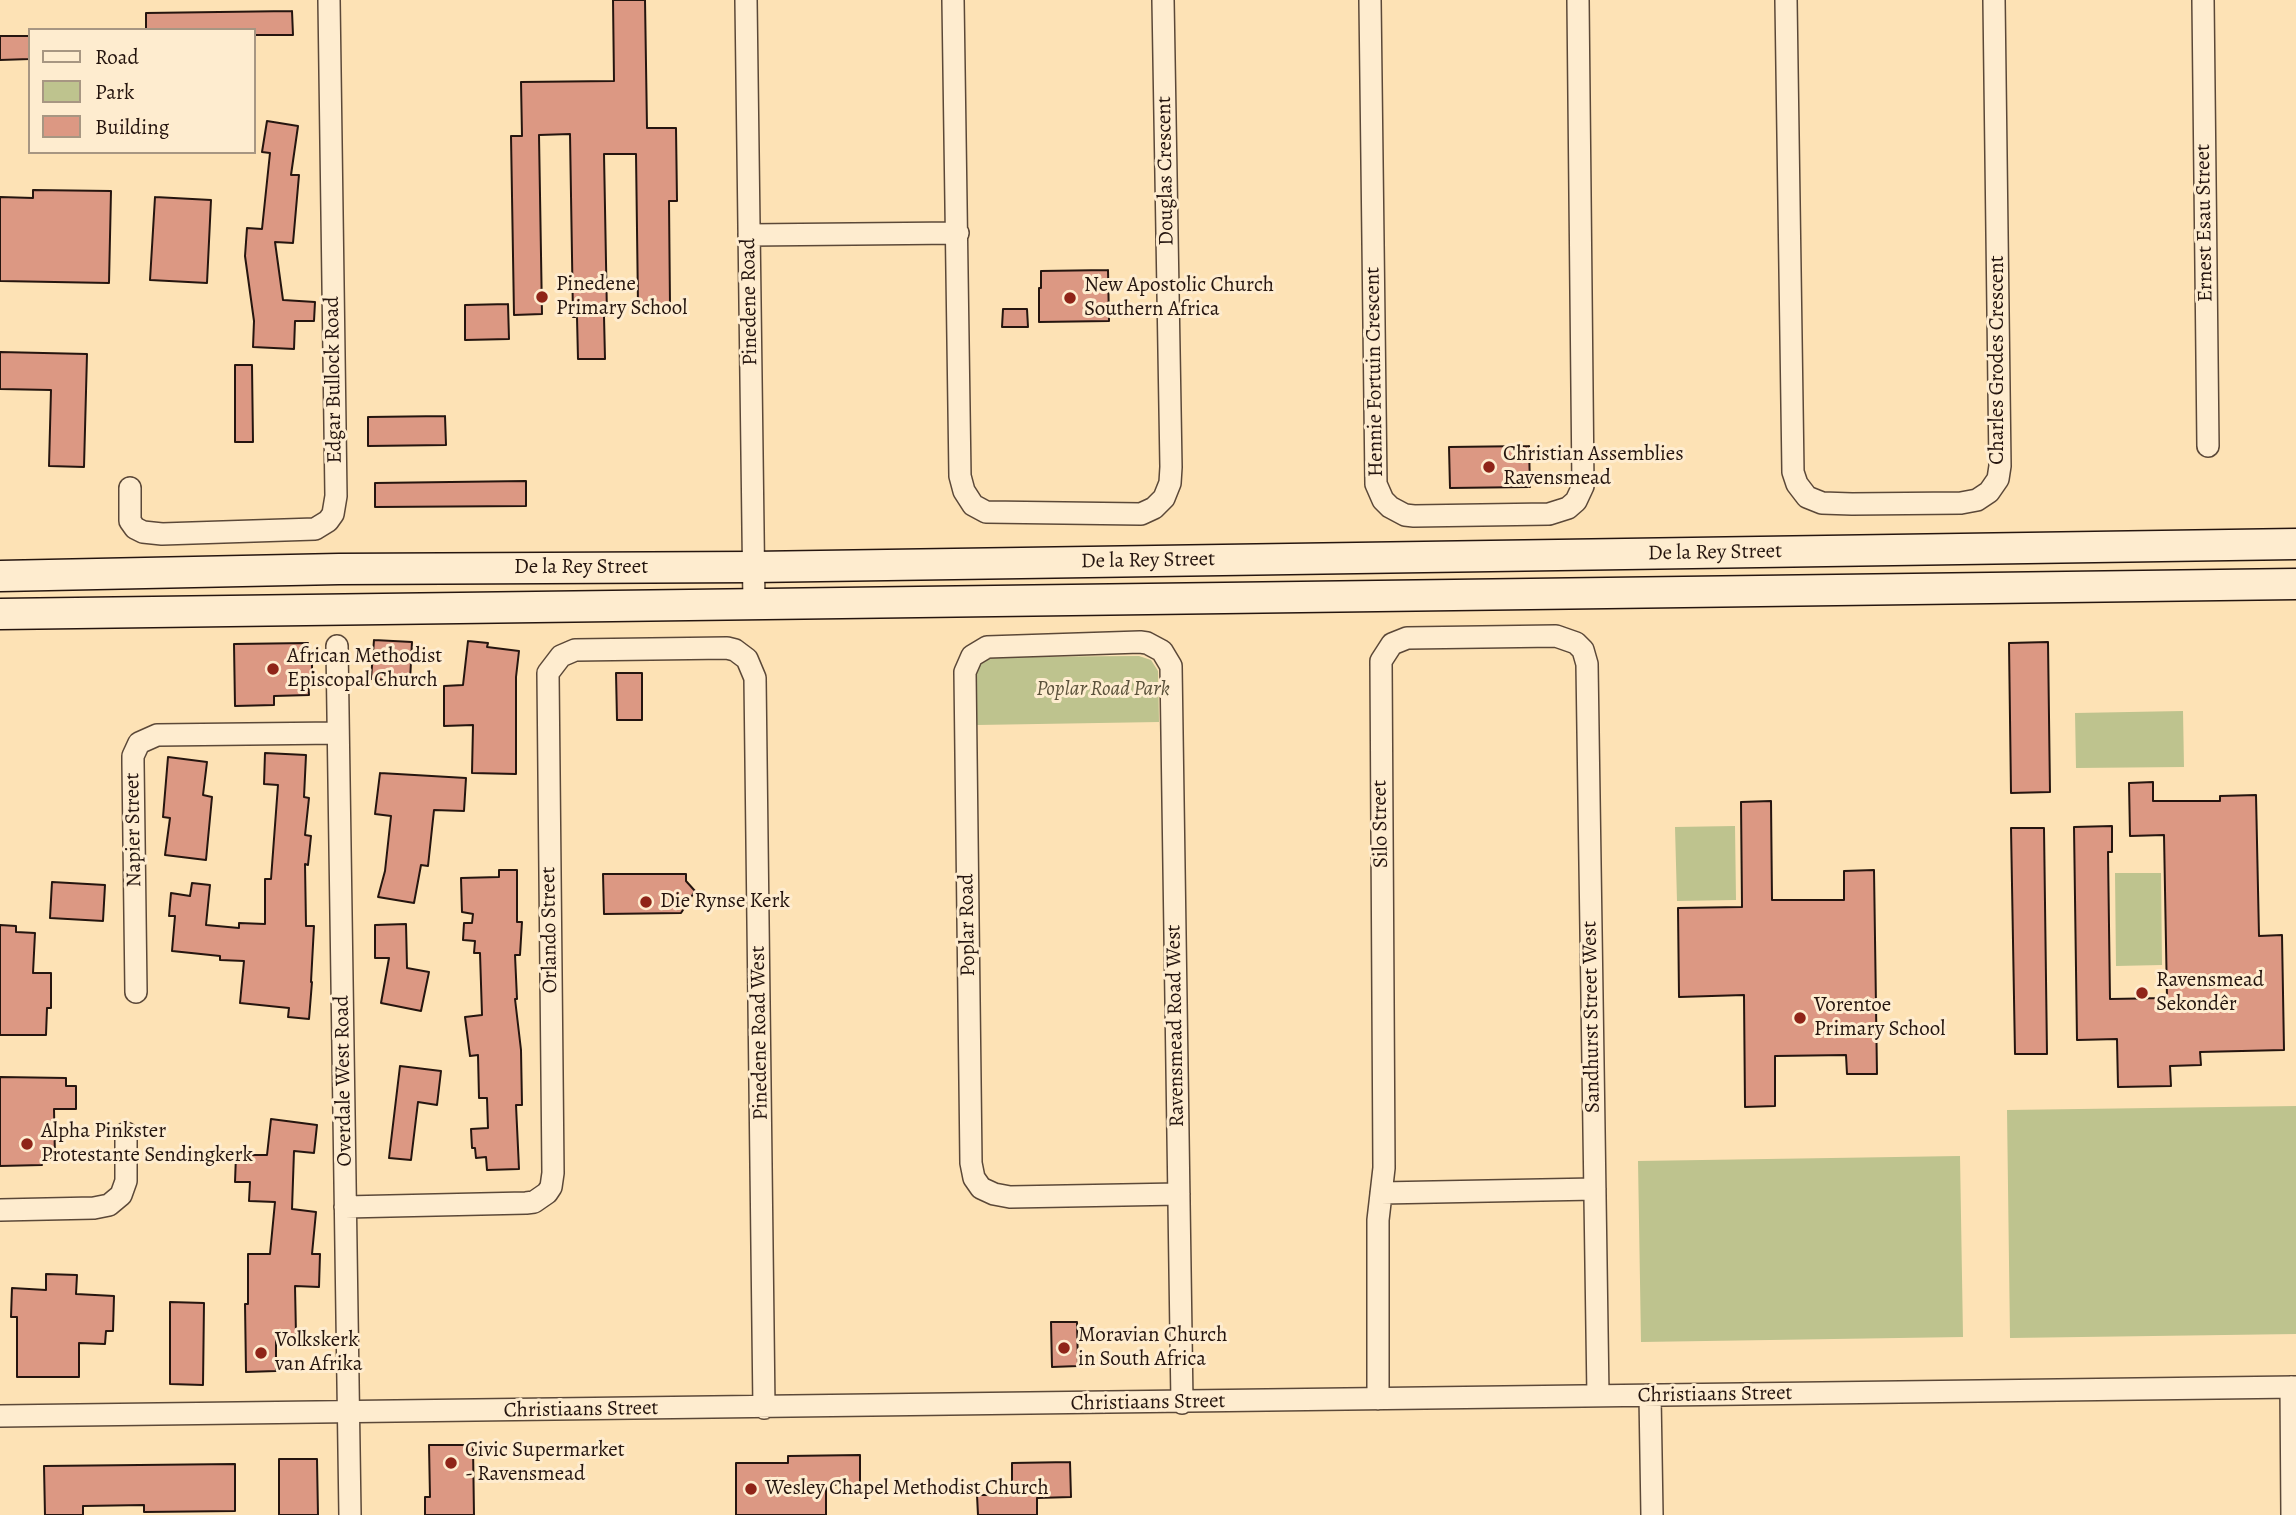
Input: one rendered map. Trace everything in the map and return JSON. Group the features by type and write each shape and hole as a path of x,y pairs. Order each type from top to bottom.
{"main road":[{"name":"De la Rey Street","path":"0,576 339,569 753,567 2296,544"},
{"name":"De la Rey Street","path":"0,614 2296,584"}],"street":[{"name":"Edgar Bullock Road","path":"130,488 131,521 135,528 143,532 162,534 315,530 328,521 332,514 336,496 329,0"},
{"name":"Pinedene Road","path":"746,0 754,604"},
{"name":"Douglas Crescent","path":"953,0 960,476 964,491 972,505 986,512 1141,514 1154,508 1164,498 1170,483 1171,467 1163,0"},
{"name":"Hennie Fortuin Crescent","path":"1370,0 1376,484 1383,500 1390,507 1413,516 1549,514 1569,508 1576,501 1583,486 1578,0"},
{"name":"Charles Grodes Crescent","path":"1786,0 1793,472 1797,484 1807,497 1822,503 1852,504 1961,503 1977,500 1989,492 1998,479 2000,467 1994,0"},
{"name":"Ernest Esau Street","path":"2203,0 2208,446"},
{"path":"749,236 958,233"},
{"name":"Silo Street","path":"1378,1399 1378,1220 1384,1168 1381,662 1392,644 1407,638 1556,636 1576,643"},
{"name":"Poplar Road","path":"1162,651 1140,642 987,647 972,656 965,672 971,1163 974,1178 981,1188 1010,1197 1179,1194"},
{"name":"Sandhurst Street West","path":"1576,643 1583,650 1587,664 1598,1396"},
{"name":"Overdale West Road","path":"337,646 351,1515"},
{"name":"Orlando Street","path":"345,1208 526,1203 534,1202 547,1194 553,1173 548,673 561,656 575,650 727,648 747,659"},
{"name":"Ravensmead Road West","path":"1162,651 1171,666 1172,675 1182,1403"},
{"name":"Pinedene Road West","path":"747,659 755,678 764,1408"},
{"name":"Napier Street","path":"136,992 133,756 139,743 157,735 338,733"},
{"path":"0,1210 94,1208 109,1205 121,1195 126,1181 126,1133"},
{"path":"1381,1193 1595,1189"},
{"path":"2292,1515 2294,1387"},
{"name":"Christiaans Street","path":"0,1416 2294,1387"},
{"path":"1650,1395 1652,1515"}],"green space":[{"name":"Poplar Road Park","path":"1139,656 1151,660 1158,671 1159,722 977,725 976,673 987,659"},
{"path":"2183,711 2184,767 2076,768 2075,713"},
{"path":"1735,826 1736,900 1677,901 1675,827"},
{"path":"2115,873 2161,873 2162,965 2116,966"},
{"path":"2296,1106 2296,1334 2010,1338 2007,1110"},
{"path":"1960,1156 1963,1337 1641,1342 1638,1161"}],"building":[{"path":"613,0 645,0 647,128 676,128 677,201 669,201 670,305 638,305 636,154 604,154 607,316 604,316 605,359 578,359 577,317 573,317 570,134 539,135 542,314 514,315 511,136 522,136 521,82 614,81"},
{"path":"292,11 293,35 256,35 256,28 146,28 146,13"},
{"path":"0,36 28,36 28,59 0,60"},
{"path":"267,121 298,126 291,175 299,175 293,243 275,242 283,300 315,302 314,321 295,321 294,349 253,347 254,321 245,256 247,228 262,229 270,153 262,152"},
{"path":"33,190 111,191 109,283 0,281 0,197 33,198"},
{"path":"155,197 211,200 207,283 150,280"},
{"name":"New Apostolic Church Southern Africa","path":"1108,270 1109,321 1039,322 1041,271"},
{"path":"508,304 509,339 465,340 465,305"},
{"path":"1003,309 1027,309 1028,327 1002,327"},
{"path":"0,352 87,354 84,467 49,466 51,390 0,389"},
{"path":"235,365 252,365 253,442 235,442"},
{"path":"445,416 446,445 368,446 368,417"},
{"name":"Christian Assemblies Ravensmead","path":"1529,446 1530,487 1450,488 1449,447"},
{"path":"526,481 526,506 375,507 375,483"},
{"path":"374,640 412,642 410,681 371,679"},
{"path":"468,641 488,643 487,647 519,651 516,677 516,774 472,773 473,725 444,726 444,686 463,685"},
{"path":"2048,642 2050,792 2011,793 2009,643"},
{"name":"African Methodist Episcopal Church","path":"308,643 308,658 312,658 312,680 308,681 309,695 274,696 274,705 235,706 234,644"},
{"path":"616,673 642,673 642,720 617,720"},
{"path":"265,753 306,755 304,797 309,798 305,835 311,836 308,865 305,864 306,926 314,926 309,1019 288,1017 289,1008 240,1003 244,961 220,960 220,956 172,951 175,916 169,916 171,893 190,896 192,883 210,885 206,925 239,928 239,923 265,924 265,879 271,879 278,785 264,784"},
{"path":"168,757 207,762 203,795 212,797 206,860 165,855 170,818 163,817"},
{"path":"380,773 466,778 464,811 434,810 428,866 421,865 414,903 378,897 385,871 391,816 375,814"},
{"path":"2153,782 2153,801 2220,801 2220,796 2256,795 2259,936 2282,935 2284,1050 2200,1052 2201,1065 2170,1066 2171,1086 2118,1087 2117,1039 2077,1040 2074,827 2112,826 2112,852 2108,852 2110,999 2167,998 2164,835 2130,836 2129,783"},
{"path":"1771,801 1772,900 1844,900 1844,871 1874,870 1877,1074 1847,1074 1846,1055 1775,1056 1775,1106 1745,1107 1744,995 1679,997 1678,908 1742,907 1741,802"},
{"path":"2011,828 2044,828 2047,1054 2015,1054"},
{"path":"499,870 517,870 517,922 522,922 520,955 515,955 515,999 521,1050 522,1105 516,1105 519,1169 487,1170 486,1157 476,1158 475,1148 472,1148 471,1129 488,1128 487,1098 479,1098 478,1055 470,1056 465,1017 482,1015 480,953 474,953 475,941 463,940 464,923 472,923 473,914 462,912 461,878 499,877"},
{"name":"Die Rynse Kerk","path":"603,874 686,874 686,881 695,891 681,913 604,914"},
{"path":"52,882 105,885 103,921 50,918"},
{"path":"406,924 407,968 429,972 421,1011 381,1003 389,958 375,958 375,925"},
{"path":"0,925 16,926 16,932 35,933 33,973 51,973 51,1008 47,1008 46,1035 0,1035"},
{"path":"400,1066 441,1071 437,1105 418,1102 411,1160 389,1158"},
{"path":"0,1077 66,1078 66,1086 76,1086 76,1109 54,1109 55,1158 42,1158 42,1165 0,1166"},
{"path":"271,1119 317,1125 314,1153 294,1151 292,1209 316,1212 312,1254 320,1254 319,1287 295,1286 296,1335 276,1335 276,1371 246,1372 245,1304 248,1304 248,1254 270,1254 275,1202 249,1201 250,1182 235,1182 236,1155 267,1155"},
{"path":"46,1274 77,1275 76,1294 114,1296 113,1331 106,1331 105,1344 79,1343 79,1377 17,1377 17,1317 11,1317 12,1288 46,1290"},
{"path":"170,1302 204,1303 203,1385 170,1384"},
{"name":"Moravian Church in South Africa","path":"1051,1322 1077,1322 1078,1366 1052,1367"},
{"path":"429,1445 473,1445 474,1515 425,1515 425,1497 430,1497"},
{"path":"860,1455 860,1484 826,1485 826,1515 736,1515 736,1463 788,1463 788,1456"},
{"path":"279,1459 317,1459 318,1515 279,1515"},
{"path":"1070,1462 1071,1497 1037,1498 1037,1515 978,1515 977,1495 1012,1495 1012,1463"},
{"path":"235,1464 235,1511 144,1512 144,1505 83,1506 83,1515 45,1515 44,1466"}],"place":[{"name":"Pinedene Primary School","path":"542,297"},
{"name":"New Apostolic Church Southern Africa","path":"1070,298"},
{"name":"Christian Assemblies Ravensmead","path":"1489,467"},
{"name":"African Methodist Episcopal Church","path":"273,669"},
{"name":"Die Rynse Kerk","path":"646,902"},
{"name":"Ravensmead Sekondêr","path":"2142,993"},
{"name":"Vorentoe Primary School","path":"1800,1018"},
{"name":"Alpha Pinkster Protestante Sendingkerk","path":"27,1144"},
{"name":"Moravian Church in South Africa","path":"1064,1348"},
{"name":"Volkskerk van Afrika","path":"261,1353"},
{"name":"Civic Supermarket - Ravensmead","path":"451,1463"},
{"name":"Wesley Chapel Methodist Church","path":"751,1489"}]}
